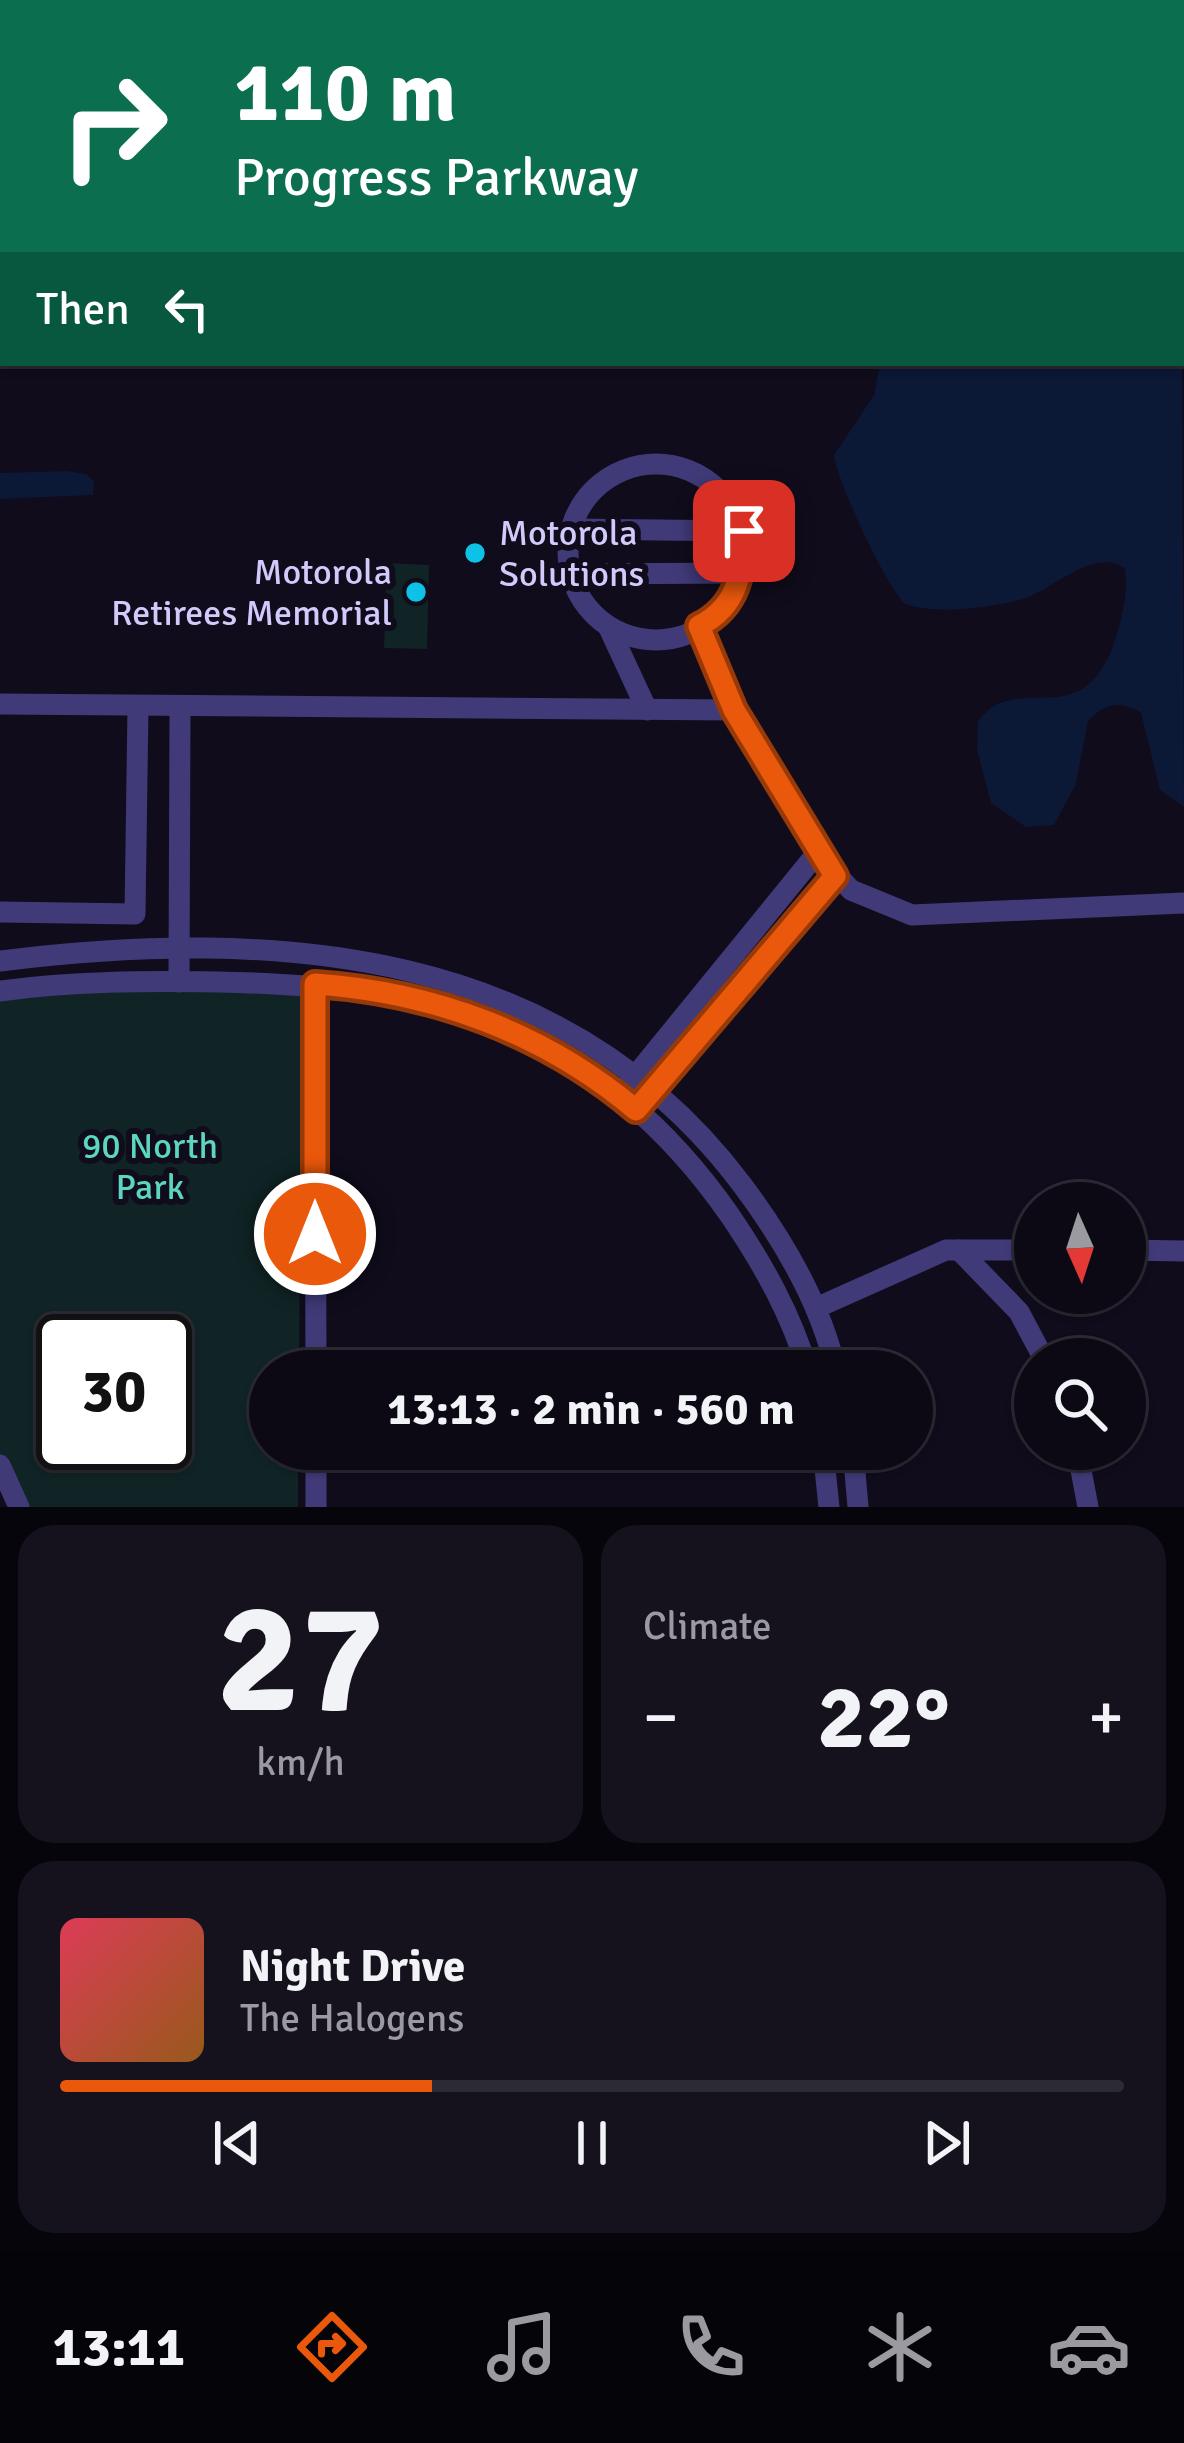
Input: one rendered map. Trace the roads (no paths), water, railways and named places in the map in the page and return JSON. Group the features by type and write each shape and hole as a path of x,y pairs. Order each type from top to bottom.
{"street":[{"path":"609,628 642,639 672,639 718,616 742,573 744,531 732,504 713,482 687,468 658,463 629,467 603,481 583,502 571,529 572,574 591,611 609,628 647,710"},
{"path":"571,529 744,531"},
{"path":"572,574 742,573"},
{"path":"699,626 734,710 818,853 835,876 879,906 912,915 1184,903"},
{"path":"0,704 734,710"},
{"path":"0,912 135,914 138,707"},
{"path":"178,982 180,708"},
{"path":"628,1103 818,853"},
{"path":"644,1083 835,876"},
{"path":"0,962 178,951 325,955 437,975 538,1012 644,1083 715,1148 781,1240 816,1308 829,1350"},
{"path":"0,991 178,982 315,984 412,998 538,1043 628,1103 705,1180 768,1271 800,1350"},
{"path":"315,984 316,1350"},
{"path":"816,1308 927,1257 959,1250 1014,1250"},
{"path":"959,1250 1019,1312 1033,1338"},
{"path":"1146,1250 1184,1251"},
{"path":"0,1466 19,1507"},
{"path":"316,1470 316,1507"},
{"path":"826,1470 829,1507"},
{"path":"855,1470 858,1507"},
{"path":"1077,1507 1079,1470"},
{"path":"1082,1470 1088,1507"}],"water":[{"path":"879,366 1182,366 1184,807 1160,790 1141,713 1113,705 1088,721 1076,784 1054,825 1026,827 991,803 977,750 978,722 994,707 1011,700 1069,695 1087,685 1103,666 1117,634 1125,569 1113,563 1086,566 1032,596 992,606 947,610 905,604 864,533 834,455 874,395"},
{"path":"0,473 86,474 94,482 93,495 0,499"}],"place":[{"name":"Motorola Solutions","path":"475,553"},
{"name":"Motorola Retirees Memorial","path":"416,592"}],"park label":[{"name":"90 North Park","path":"150,1166"}]}
